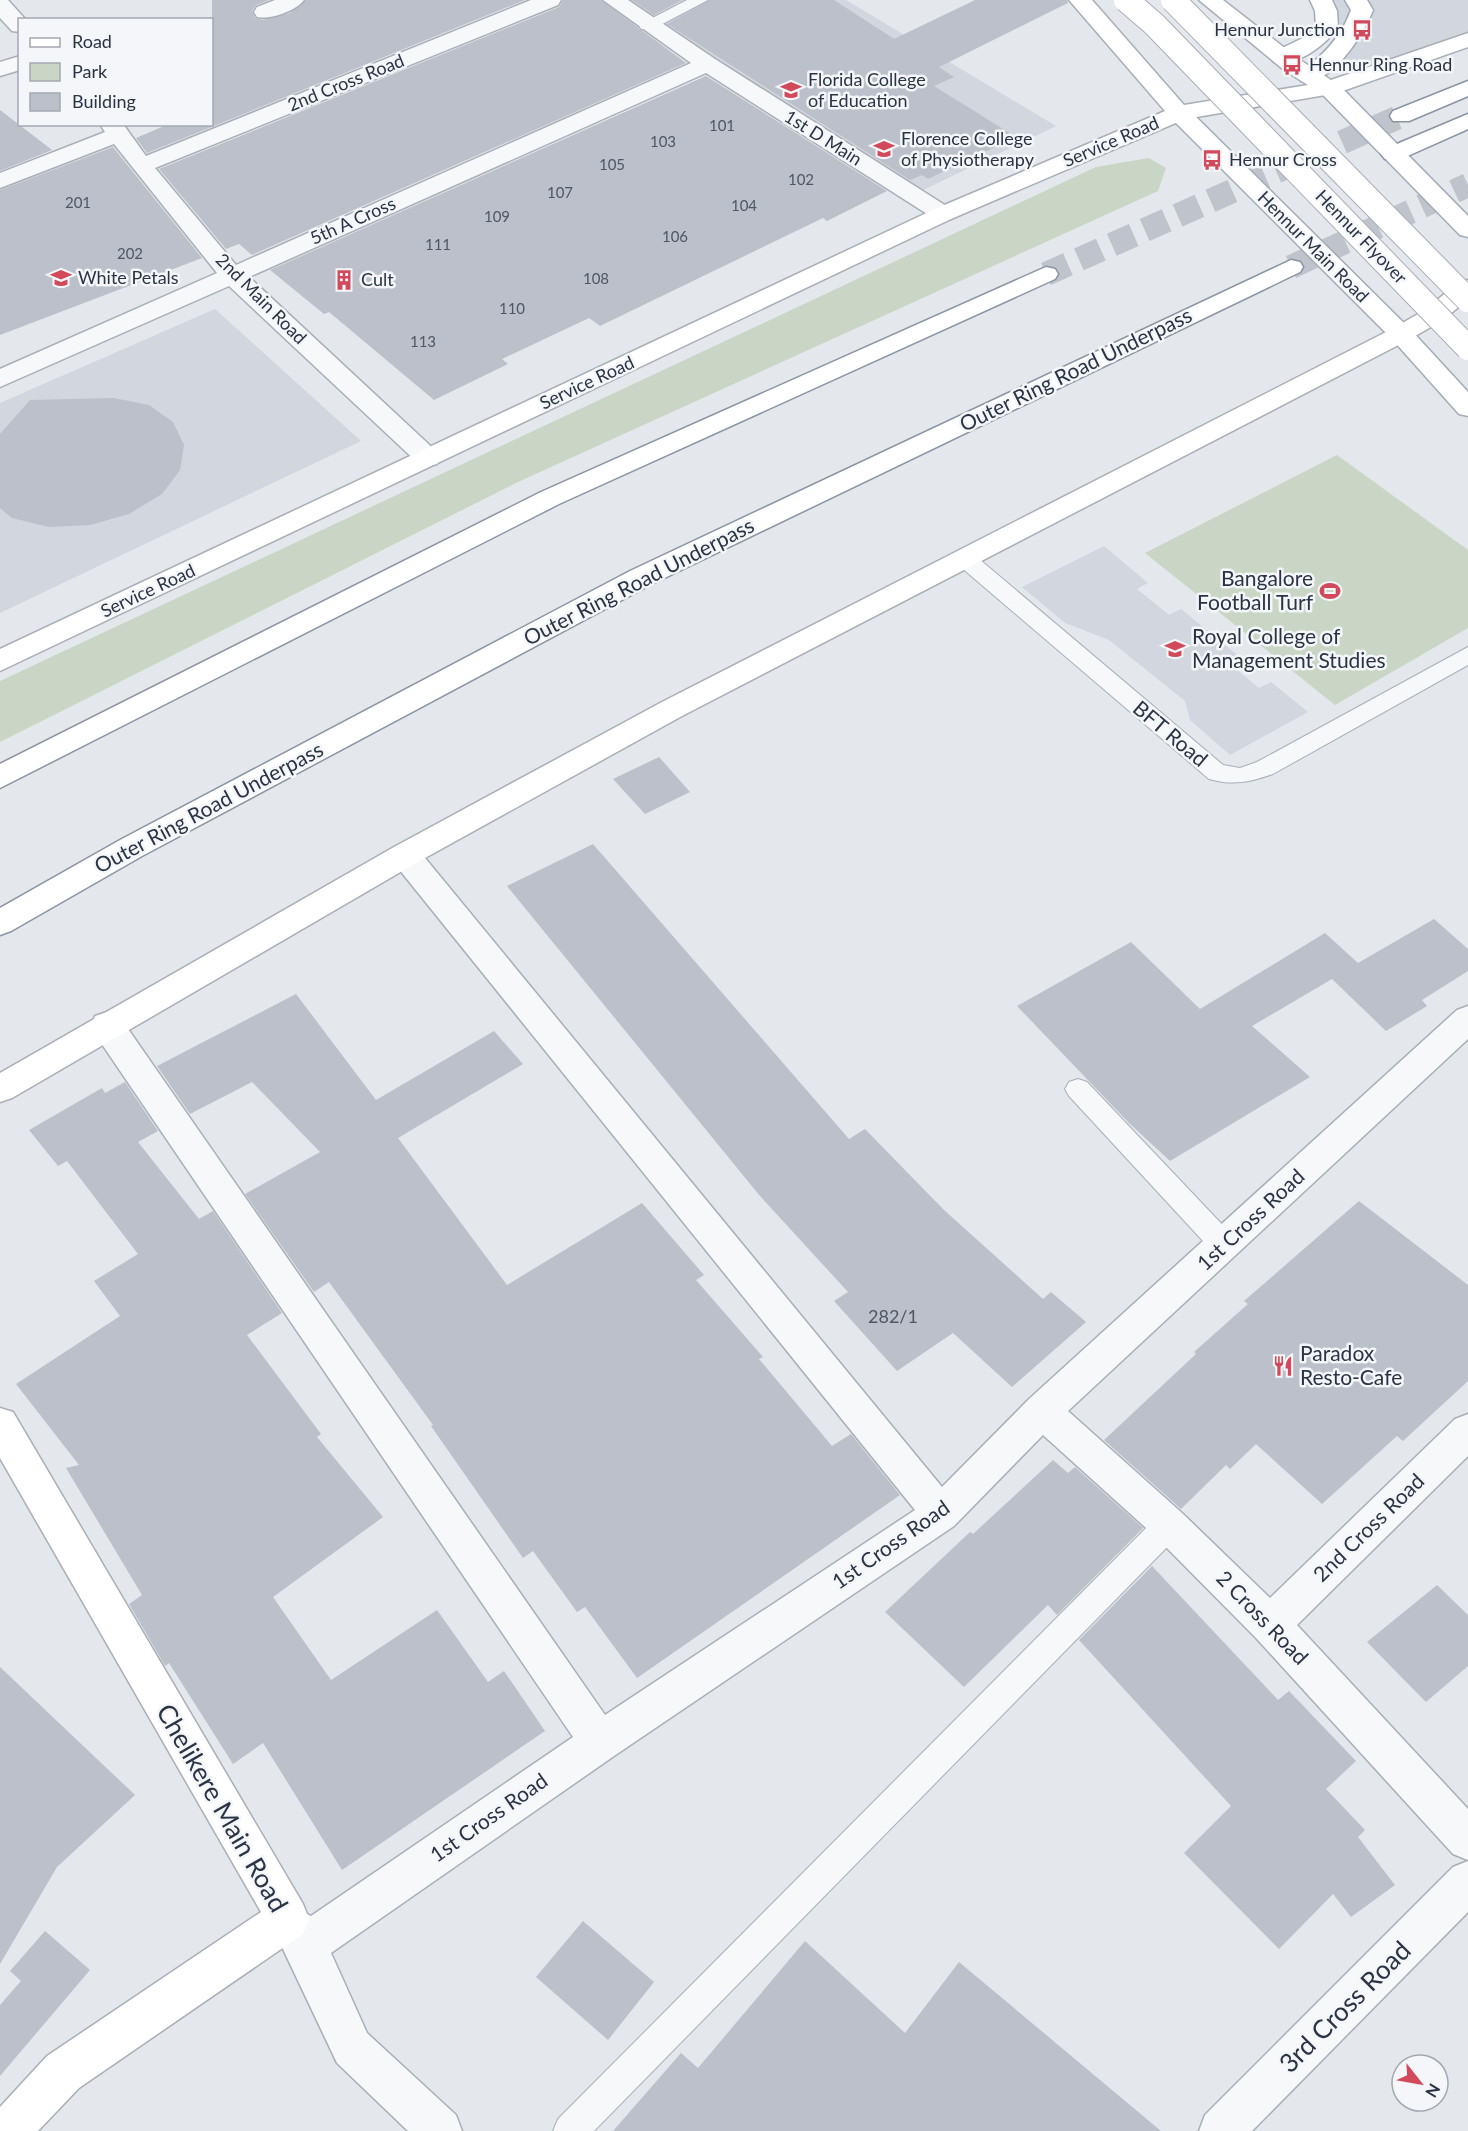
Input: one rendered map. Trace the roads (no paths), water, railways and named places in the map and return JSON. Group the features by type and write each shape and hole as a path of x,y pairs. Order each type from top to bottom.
{"main road":[{"name":"Hennur Main Road","path":"1080,0 1179,113 1401,334 1468,408"},
{"name":"Hennur Flyover","path":"1126,0 1154,24 1468,348"},
{"name":"Hennur Flyover","path":"1173,0 1468,300"},
{"path":"1210,0 1282,57 1329,88 1468,230"},
{"path":"1282,57 1315,41 1327,27 1326,11 1321,0"},
{"path":"1309,76 1332,58 1358,25 1362,10 1356,0"},
{"path":"1329,88 1468,40"},
{"name":"Service Road","path":"0,661 943,214 1179,113 1329,88"},
{"path":"1401,116 1468,88"},
{"path":"1393,154 1468,121"},
{"name":"Outer Ring Road Underpass","path":"0,923 131,848 640,578 1291,267"},
{"path":"0,777 550,498 1047,274"},
{"path":"0,1089 107,1025 405,855 672,709 1401,334 1434,315 1468,287"},
{"name":"Chelikere Main Road","path":"0,1424 297,1932 63,2072 8,2131"}],"street":[{"path":"265,12 293,0"},
{"name":"2nd Cross Road","path":"141,165 550,0"},
{"name":"1st D Main","path":"614,0 647,25 943,214"},
{"path":"0,5 18,24"},
{"path":"0,69 18,63"},
{"name":"5th A Cross","path":"0,379 707,64"},
{"path":"0,182 116,129"},
{"name":"2nd Main Road","path":"116,129 141,165 232,274 428,458"},
{"path":"405,855 941,1514"},
{"name":"1st Cross Road","path":"297,1932 600,1742 941,1514 1042,1411 1468,1019"},
{"path":"107,1025 600,1742"},
{"name":"2 Cross Road","path":"1042,1411 1169,1525 1270,1624 1468,1839"},
{"name":"2nd Cross Road","path":"1270,1624 1468,1431"},
{"name":"3rd Cross Road","path":"1221,2131 1468,1882"},
{"path":"297,1932 352,2048 440,2131"}],"lane":[{"path":"647,25 700,0"},
{"name":"BFT Road","path":"964,558 1216,773 1241,776 1265,768 1468,655"},
{"path":"1078,1089 1224,1245"},
{"path":"570,2131 1169,1525"}],"tunnel":[{"path":"1046,274 1401,116"},
{"path":"1291,267 1468,185"}],"place":[{"name":"Hennur Junction","path":"1362,30"},
{"name":"Hennur Ring Road","path":"1292,65"},
{"name":"Florida College of Education","path":"791,90"},
{"name":"Florence College of Physiotherapy","path":"884,149"},
{"name":"Hennur Cross","path":"1212,160"},
{"name":"White Petals","path":"61,278"},
{"name":"Cult","path":"344,280"},
{"name":"Bangalore Football Turf","path":"1330,591"},
{"name":"Royal College of Management Studies","path":"1175,649"},
{"name":"Paradox Resto-Cafe","path":"1283,1366"}]}
